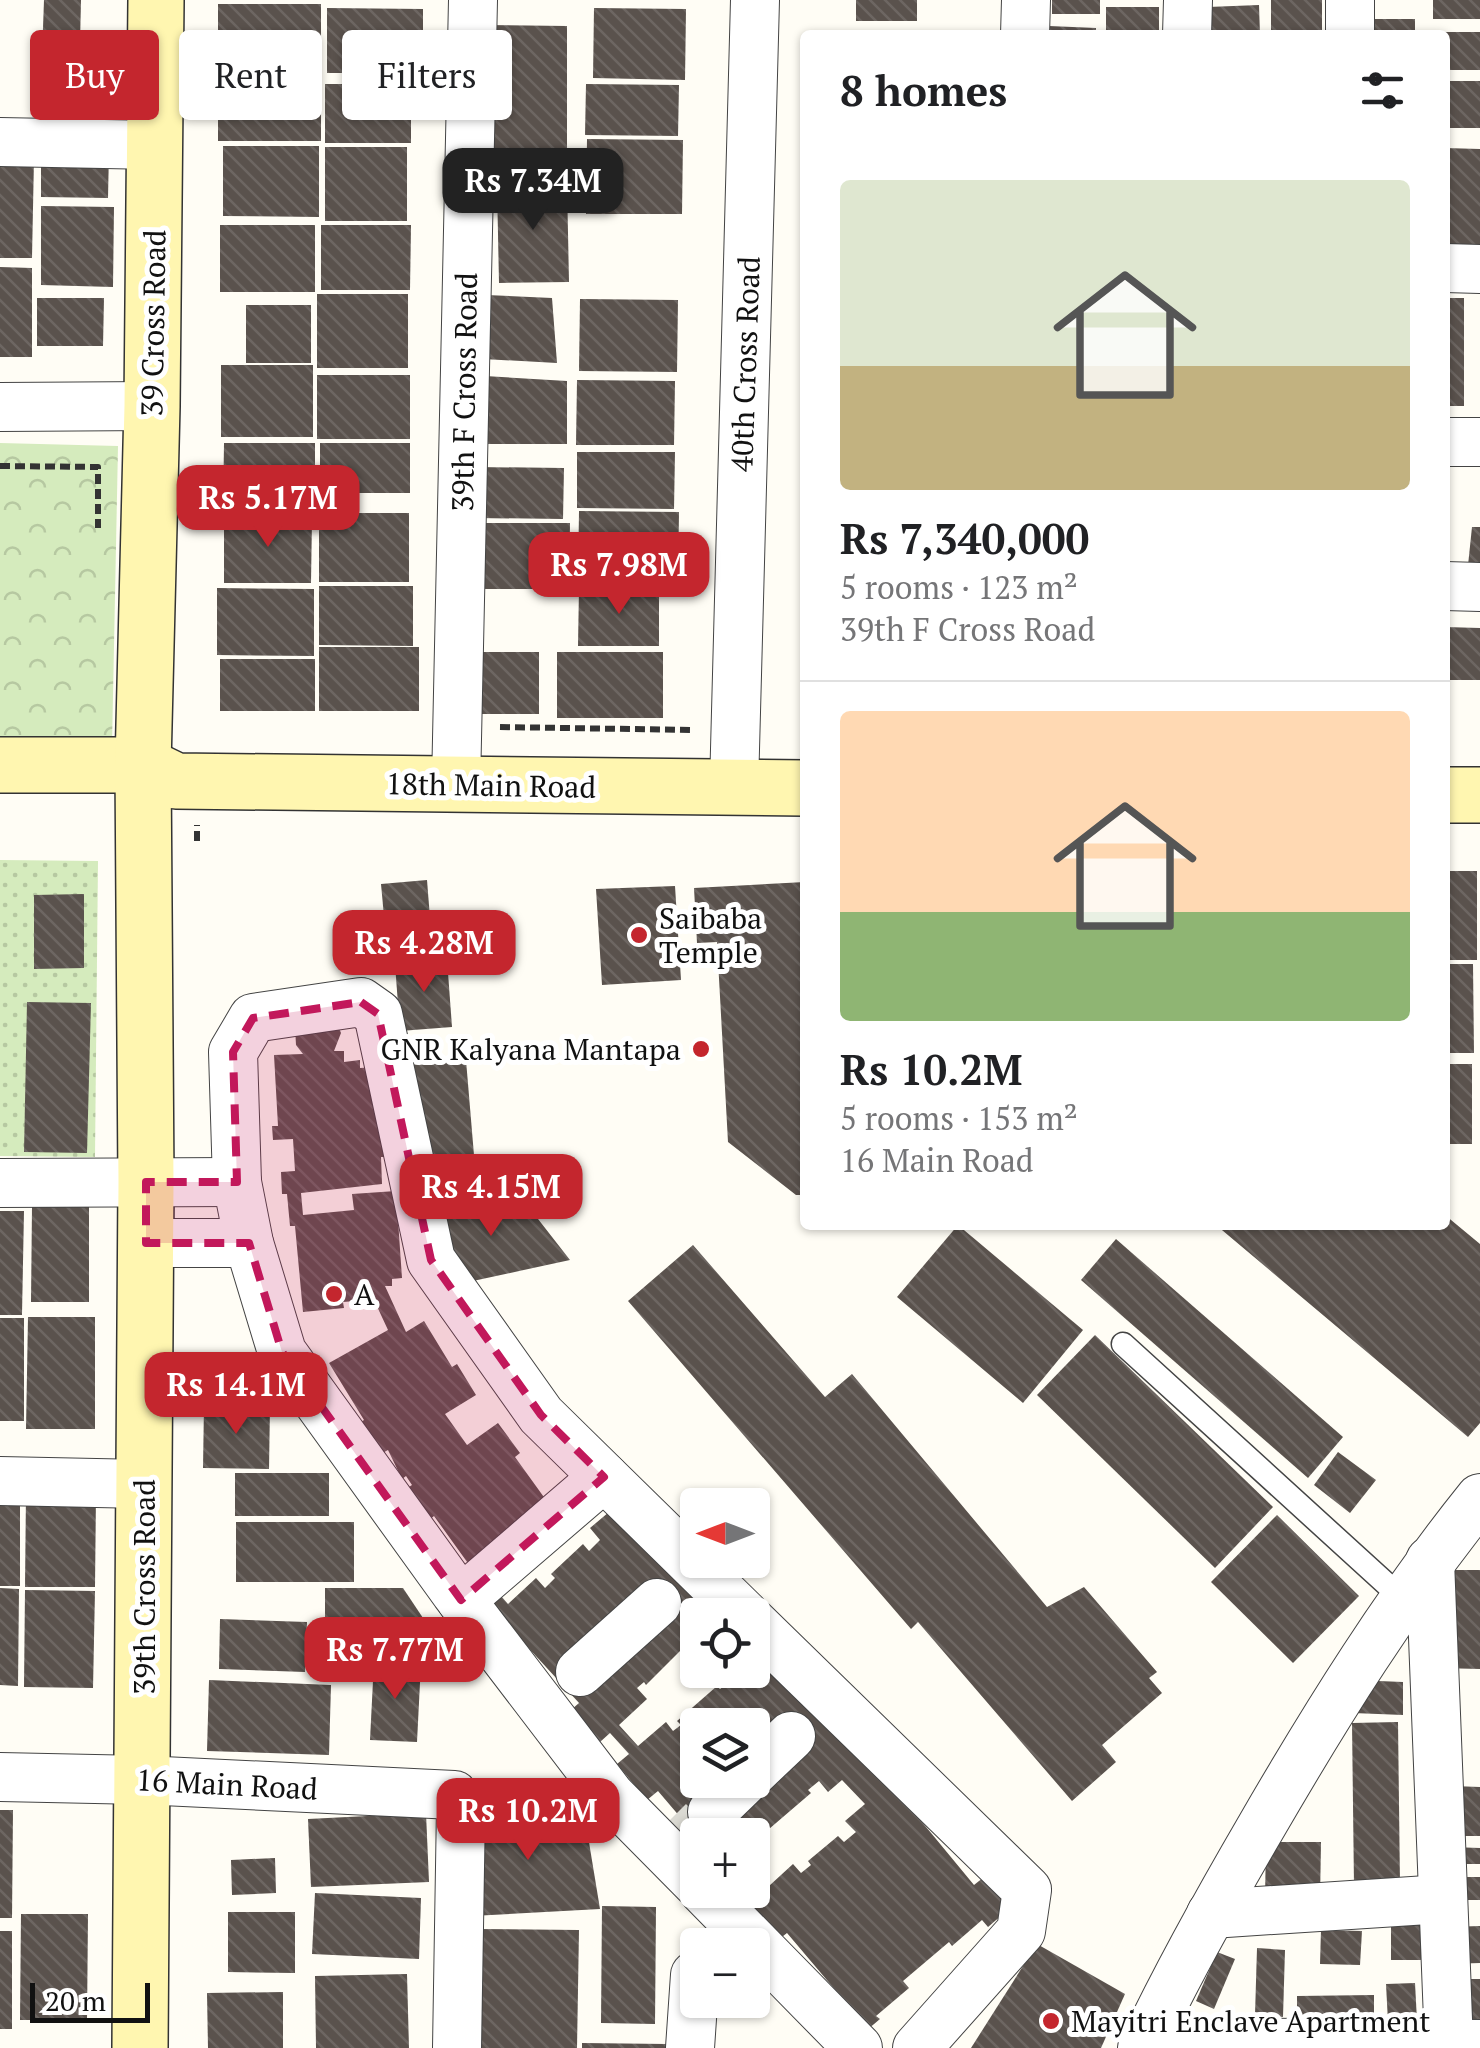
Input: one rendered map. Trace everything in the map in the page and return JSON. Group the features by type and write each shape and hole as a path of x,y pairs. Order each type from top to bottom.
{"street":[{"name":"39 Cross Road","path":"154,782 156,0"},
{"name":"39th F Cross Road","path":"456,785 473,0"},
{"name":"40th Cross Road","path":"734,787 755,0"},
{"path":"1025,30 1026,0"},
{"path":"1187,30 1188,0"},
{"path":"1350,0 1350,30"},
{"path":"0,142 156,145"},
{"path":"1450,268 1480,268"},
{"path":"0,407 152,406"},
{"path":"1450,442 1480,442"},
{"path":"1450,586 1480,586"},
{"name":"18th Main Road","path":"0,765 154,782 800,788"},
{"name":"18th Main Road","path":"0,800 154,782"},
{"name":"39th Cross Road","path":"140,2048 146,1182 154,782"},
{"path":"1450,795 1480,795"},
{"path":"680,1866 610,1796 461,1600 282,1352 249,1242 237,1182 233,1052 253,1018 361,1002 378,1014 431,1260 542,1415 728,1598"},
{"path":"0,1183 237,1182"},
{"path":"146,1242 249,1242"},
{"path":"461,1600 604,1477"},
{"path":"0,1481 144,1484"},
{"path":"1449,1555 1443,1900 1464,2044 1143,2045 1211,1914 1328,1711 1404,1600 1449,1555 1480,1498"},
{"path":"580,1672 657,1603"},
{"path":"770,1640 1027,1890 1022,1931 917,2048"},
{"path":"770,1756 791,1736"},
{"name":"16 Main Road","path":"0,1777 454,1796 460,1807 456,2048"},
{"path":"1211,1914 1443,1900"},
{"path":"722,1908 858,2048"},
{"path":"690,2048 692,2018"}],"lane":[{"path":"1123,1344 1404,1600"}],"path":[{"path":"0,466 98,467 97,544"},
{"path":"491,726 699,730"}],"highlighted area":[{"path":"361,1002 378,1014 431,1260 541,1415 604,1477 461,1600 282,1352 249,1243 146,1243 146,1182 237,1182 233,1052 253,1018"}],"green space":[{"path":"0,443 118,446 112,746 0,744"},
{"path":"0,860 98,861 95,1157 0,1156"}],"building":[{"path":"44,0 81,0 80,30 43,30"},
{"path":"856,0 917,0 917,21 856,21"},
{"path":"1052,0 1100,0 1100,14 1052,14"},
{"path":"1271,0 1322,0 1322,30 1271,30"},
{"path":"1433,0 1480,0 1480,19 1433,19"},
{"path":"218,4 321,4 321,30 218,30"},
{"path":"1259,5 1260,30 1209,30 1208,7"},
{"path":"1106,7 1159,7 1159,30 1106,30"},
{"path":"327,8 423,9 423,30 342,30 342,73 327,73"},
{"path":"594,8 686,9 685,80 593,78"},
{"path":"1374,19 1415,19 1415,30 1374,30"},
{"path":"484,25 567,26 567,158 484,157 484,120 512,120 512,30 484,30"},
{"path":"1049,26 1096,28 1096,30 1049,30"},
{"path":"1450,32 1480,32 1480,70 1450,70"},
{"path":"1450,81 1480,81 1480,128 1450,128"},
{"path":"325,84 342,84 342,120 411,120 411,143 325,143"},
{"path":"586,84 679,85 678,136 585,135"},
{"path":"218,120 321,120 321,141 218,141"},
{"path":"587,139 683,140 682,214 586,214"},
{"path":"223,146 319,146 319,217 223,216"},
{"path":"325,147 407,147 407,221 325,221"},
{"path":"1450,148 1480,149 1480,260 1450,260"},
{"path":"41,150 109,151 108,198 41,197"},
{"path":"0,158 34,158 32,258 0,258"},
{"path":"567,184 569,282 499,283 497,185"},
{"path":"41,206 114,207 113,287 41,285"},
{"path":"220,225 315,225 315,292 220,292"},
{"path":"321,225 411,225 410,290 321,290"},
{"path":"0,267 32,268 32,357 0,357"},
{"path":"317,294 408,294 408,368 317,368"},
{"path":"486,295 552,298 557,363 483,359"},
{"path":"37,298 104,298 103,346 37,346"},
{"path":"1450,298 1464,298 1464,406 1450,406"},
{"path":"580,299 678,300 677,372 579,371"},
{"path":"246,305 311,305 311,363 246,363"},
{"path":"221,365 313,365 313,437 221,437"},
{"path":"317,375 410,375 410,439 317,439"},
{"path":"485,376 567,381 567,444 484,444"},
{"path":"577,380 675,381 674,445 576,445"},
{"path":"224,443 315,443 315,511 223,511"},
{"path":"320,443 410,443 410,493 320,493"},
{"path":"577,452 675,452 674,509 577,508"},
{"path":"476,467 564,468 563,519 476,518"},
{"path":"579,511 679,512 678,579 578,578"},
{"path":"319,513 409,513 409,582 319,582"},
{"path":"224,518 312,518 311,583 224,583"},
{"path":"478,523 570,523 569,589 478,589"},
{"path":"1472,527 1480,527 1480,576 1467,575"},
{"path":"319,586 413,586 413,646 319,645"},
{"path":"217,588 314,589 314,656 217,655"},
{"path":"579,588 659,588 659,646 578,646"},
{"path":"1450,627 1480,628 1480,680 1450,680"},
{"path":"319,647 419,647 419,711 319,711"},
{"path":"478,652 539,652 539,714 478,714"},
{"path":"557,652 663,652 663,718 557,718"},
{"path":"220,659 315,659 315,711 220,711"},
{"path":"1450,871 1477,871 1477,960 1450,960"},
{"path":"427,880 433,956 388,960 381,884"},
{"path":"800,882 800,1195 728,1142 717,942 697,943 694,888"},
{"name":"Saibaba Temple","path":"675,886 681,980 602,985 596,889"},
{"path":"84,894 84,968 34,969 34,895"},
{"path":"447,959 452,1027 400,1031 395,964"},
{"path":"1450,964 1473,964 1474,1053 1450,1053"},
{"path":"27,1002 91,1003 87,1153 24,1152"},
{"name":"A","path":"338,1025 341,1033 334,1051 344,1051 344,1062 360,1060 360,1068 375,1067 389,1157 381,1157 382,1184 301,1193 303,1215 354,1210 352,1194 396,1191 402,1278 392,1279 392,1286 385,1286 406,1332 424,1321 452,1367 457,1364 476,1395 445,1414 467,1445 498,1423 520,1453 515,1457 546,1500 475,1573 434,1516 429,1520 406,1489 412,1485 406,1476 402,1479 388,1450 377,1456 358,1424 364,1420 329,1363 388,1330 368,1287 368,1300 343,1302 344,1308 303,1312 295,1226 290,1226 287,1194 282,1194 281,1172 295,1171 293,1139 273,1140 272,1126 278,1126 274,1055 303,1054 296,1045 295,1027"},
{"path":"466,1060 477,1191 420,1195 409,1065"},
{"path":"1450,1064 1472,1064 1472,1144 1450,1144"},
{"path":"484,1191 488,1222 531,1210 570,1260 459,1284 427,1200"},
{"path":"32,1207 89,1207 89,1302 31,1302"},
{"path":"0,1211 24,1211 22,1315 0,1315"},
{"path":"1450,1219 1480,1244 1480,1423 1468,1437 1222,1230 1450,1230"},
{"path":"954,1230 964,1230 1083,1330 1023,1403 897,1297"},
{"path":"1116,1239 1343,1437 1308,1478 1081,1280"},
{"path":"693,1245 825,1397 852,1374 1047,1607 1084,1587 1157,1672 1149,1678 1162,1693 1102,1745 1116,1762 1072,1801 918,1622 911,1629 628,1301"},
{"path":"28,1317 95,1317 95,1429 26,1429"},
{"path":"0,1318 24,1318 24,1421 0,1421"},
{"path":"1095,1335 1273,1507 1215,1568 1037,1395"},
{"path":"204,1405 270,1406 269,1469 203,1468"},
{"path":"1338,1452 1376,1480 1350,1513 1314,1485"},
{"path":"235,1473 329,1473 329,1516 235,1516"},
{"path":"0,1488 20,1488 20,1586 0,1586"},
{"path":"26,1493 96,1494 95,1587 25,1587"},
{"path":"609,1512 680,1568 680,1578 693,1578 718,1598 680,1598 680,1651 646,1685 644,1682 637,1688 647,1699 619,1725 638,1746 666,1722 673,1731 680,1726 680,1798 770,1798 770,1708 692,1708 715,1688 770,1688 770,1666 886,1786 894,1779 917,1816 974,1885 984,1877 1010,1908 988,1927 982,1920 952,1946 949,1942 903,1981 909,1988 876,2016 880,2019 861,2035 830,1998 837,1992 787,1933 778,1940 752,1908 770,1908 770,1885 793,1864 801,1873 811,1865 808,1861 838,1836 844,1842 856,1832 845,1821 865,1804 842,1780 828,1792 819,1781 808,1790 811,1793 770,1828 770,1818 681,1818 658,1791 647,1800 617,1764 629,1754 610,1733 600,1742 571,1710 579,1703 524,1643 481,1615 501,1596 508,1604 536,1578 545,1588 555,1578 551,1574 583,1544 589,1551 600,1540 590,1528"},
{"path":"1277,1515 1359,1596 1293,1663 1211,1582"},
{"path":"236,1522 354,1522 354,1582 236,1582"},
{"path":"1440,1570 1480,1570 1480,1669 1439,1668"},
{"path":"0,1588 19,1589 18,1686 0,1685"},
{"path":"325,1588 403,1588 437,1639 437,1654 325,1654"},
{"path":"25,1590 95,1591 93,1688 24,1687"},
{"path":"220,1619 307,1622 305,1672 219,1669"},
{"path":"374,1661 421,1663 417,1742 370,1740"},
{"path":"209,1680 331,1685 329,1755 207,1751"},
{"path":"1354,1680 1403,1682 1403,1715 1353,1713"},
{"path":"1398,1722 1400,1885 1354,1885 1352,1723"},
{"path":"1453,1786 1480,1787 1480,1836 1452,1836"},
{"path":"464,1806 585,1818 600,1909 472,1916"},
{"path":"0,1810 13,1810 12,1918 0,1918"},
{"path":"426,1813 429,1882 311,1887 308,1819"},
{"path":"1266,1842 1321,1842 1320,1900 1265,1899"},
{"path":"1451,1847 1480,1848 1480,1864 1451,1864"},
{"path":"275,1858 276,1893 232,1895 231,1860"},
{"path":"1449,1877 1480,1877 1480,1900 1449,1900"},
{"path":"315,1893 421,1898 419,1959 312,1954"},
{"path":"602,1906 656,1907 655,2024 601,2023"},
{"path":"228,1912 295,1912 295,1973 228,1972"},
{"path":"21,1914 88,1914 87,2020 20,2020"},
{"path":"1391,1916 1429,1916 1429,1960 1391,1960"},
{"path":"1480,1926 1480,1963 1449,1964 1448,1927"},
{"path":"477,1929 579,1930 577,2048 475,2048"},
{"path":"1321,1930 1362,1931 1360,1965 1320,1964"},
{"path":"0,1931 12,1931 12,2029 0,2029"},
{"name":"Mayitri Enclave Apartment","path":"1037,1944 1125,1994 1101,2048 971,2048"},
{"path":"1257,1948 1285,1950 1283,2017 1255,2015"},
{"path":"1217,1952 1235,1959 1214,2009 1196,2001"},
{"path":"407,1974 409,2048 316,2048 315,1976"},
{"path":"1458,1979 1480,1979 1480,2021 1459,2021"},
{"path":"1415,1983 1417,2021 1388,2022 1386,1984"},
{"path":"283,1992 283,2048 208,2048 207,1993"},
{"path":"1374,1995 1374,2017 1297,2017 1297,1996"},
{"path":"582,2043 667,2044 667,2048 582,2048"}],"tunnel":[{"path":"669,1855 712,1812"}],"place":[{"name":"Saibaba Temple","path":"639,935"},
{"name":"GNR Kalyana Mantapa","path":"701,1049"},
{"name":"A","path":"334,1294"},
{"name":"Mayitri Enclave Apartment","path":"1051,2021"}]}
